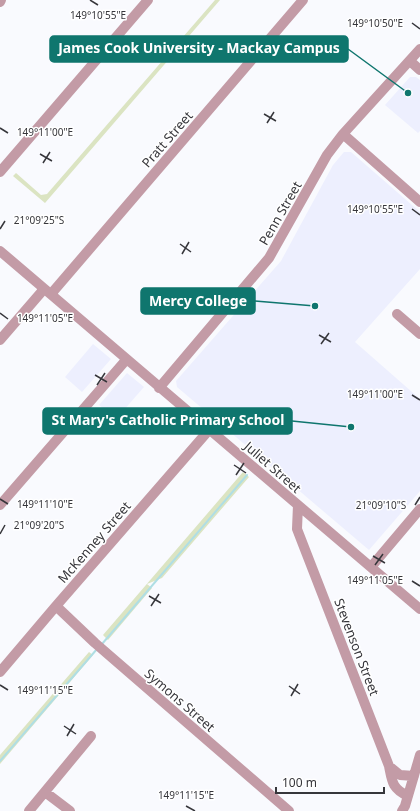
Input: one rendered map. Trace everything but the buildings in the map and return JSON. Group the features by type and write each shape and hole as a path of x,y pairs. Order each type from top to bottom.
{"street":[{"path":"0,172 148,0"},
{"name":"Pratt Street","path":"0,340 48,291 303,0"},
{"name":"Penn Street","path":"159,388 269,258 327,155 343,134 420,49"},
{"path":"410,61 420,70"},
{"path":"343,134 420,202"},
{"name":"Juliet Street","path":"0,251 126,360 420,609"},
{"path":"397,314 420,334"},
{"path":"0,505 126,360"},
{"name":"McKenney Street","path":"0,672 209,430"},
{"name":"Stevenson Street","path":"298,505 297,527 389,766 395,787 408,796"},
{"path":"371,567 420,509"},
{"path":"301,538 302,528 313,518"},
{"name":"Symons Street","path":"56,606 103,651 289,811"},
{"path":"29,811 91,736"},
{"path":"402,811 420,755"},
{"path":"389,766 401,776 414,776"},
{"path":"45,792 70,811"}],"shaded area":[{"path":"410,77 416,77 420,80 420,131 418,133 385,105"},
{"path":"344,152 351,152 420,212 420,269 355,342 420,399 420,491 369,550 177,387 176,381 281,261 333,165"},
{"path":"93,344 111,359 82,392 65,377"},
{"path":"127,373 144,387 116,419 99,405"}],"green space":[{"path":"215,0 220,0 45,203 13,176 16,173 41,195 47,194"},
{"path":"243,472 249,477 162,578 147,584 152,588 108,640 103,635"},
{"path":"89,652 93,655 0,764 0,755"}],"waterway":[{"path":"102,644 247,475"},
{"path":"0,761 97,649"}],"place":[{"name":"James Cook University - Mackay Campus","path":"408,93"},
{"name":"Mercy College","path":"315,306"},
{"name":"St Mary's Catholic Primary School","path":"351,427"}]}
